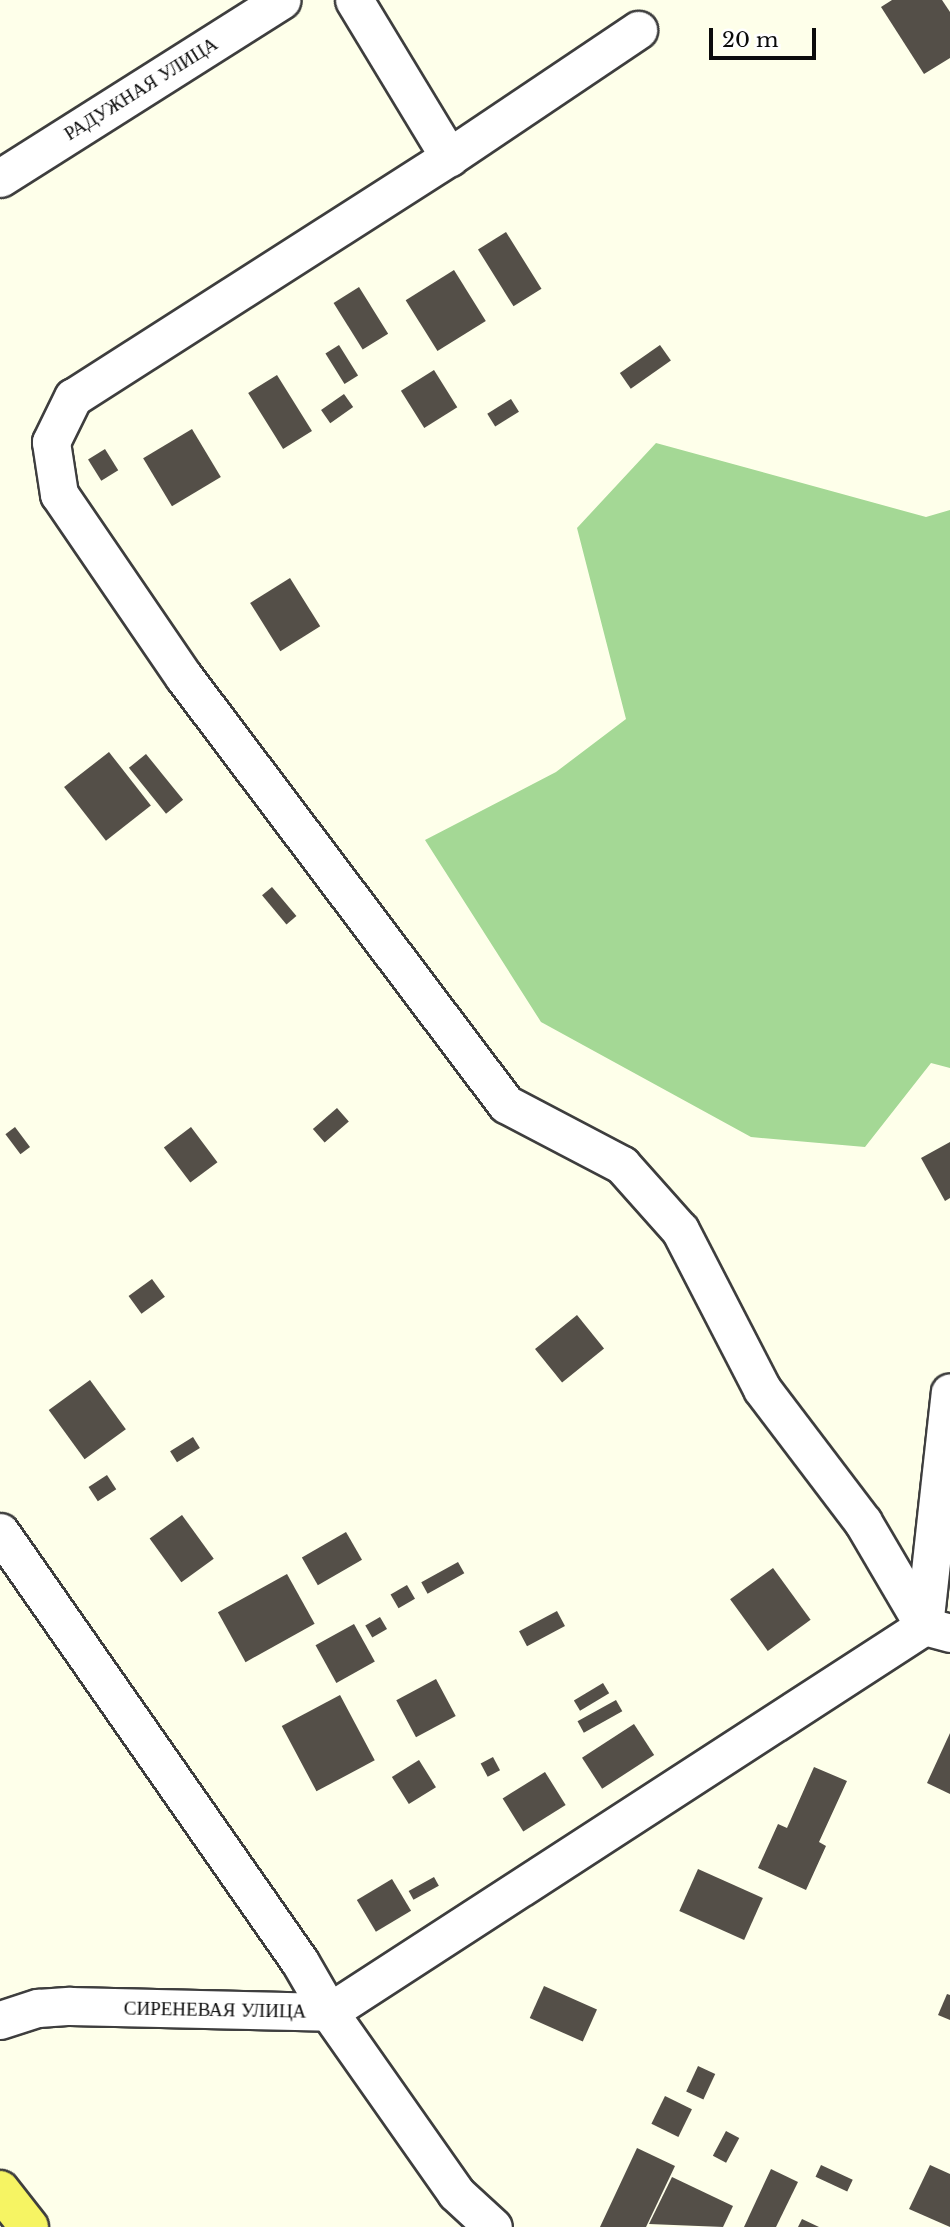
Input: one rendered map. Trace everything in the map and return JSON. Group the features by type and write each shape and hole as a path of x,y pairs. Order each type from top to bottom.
{"main road":[{"path":"0,2190 29,2227"}],"street":[{"name":"РАДУЖНАЯ УЛИЦА","path":"0,178 282,0"},
{"path":"354,0 449,156"},
{"path":"638,30 449,156 73,397 51,442 59,494 184,677 506,1104 622,1165 680,1230 762,1389 863,1522 937,1630"},
{"path":"937,1630 950,1392"},
{"path":"0,1532 300,1962 329,2012 937,1630"},
{"name":"СИРЕНЕВАЯ УЛИЦА","path":"0,2021 38,2008 70,2006 329,2012 456,2193 493,2227"}],"green space":[{"path":"656,443 926,517 950,510 950,1068 931,1063 865,1147 751,1137 541,1022 425,840 556,772 626,719 577,528"}],"building":[{"path":"892,0 942,0 950,12 950,58 924,74 881,7"},
{"path":"506,232 542,289 514,306 478,249"},
{"path":"454,270 486,321 437,351 406,300"},
{"path":"359,287 388,334 363,350 334,303"},
{"path":"339,345 358,376 345,384 325,353"},
{"path":"660,345 671,361 631,389 620,373"},
{"path":"434,370 457,407 424,428 401,391"},
{"path":"277,375 312,431 283,449 248,393"},
{"path":"344,394 353,407 330,423 321,410"},
{"path":"511,399 519,412 495,427 487,414"},
{"path":"192,429 221,477 172,506 143,458"},
{"path":"105,449 118,470 101,481 88,460"},
{"path":"290,578 320,626 280,651 250,603"},
{"path":"109,752 151,806 106,841 64,787"},
{"path":"146,754 183,800 166,814 129,768"},
{"path":"272,887 296,916 286,924 262,895"},
{"path":"337,1108 349,1122 325,1143 313,1129"},
{"path":"15,1127 30,1147 20,1154 5,1134"},
{"path":"191,1127 217,1162 190,1183 164,1147"},
{"path":"950,1142 950,1198 945,1201 921,1158"},
{"path":"152,1279 165,1297 141,1314 129,1296"},
{"path":"577,1315 604,1348 562,1382 535,1349"},
{"path":"90,1380 126,1429 85,1459 49,1410"},
{"path":"193,1437 200,1448 177,1462 170,1451"},
{"path":"107,1475 116,1489 98,1501 89,1487"},
{"path":"182,1515 214,1559 181,1582 150,1539"},
{"path":"346,1532 362,1560 318,1585 302,1558"},
{"path":"458,1562 464,1573 428,1594 421,1582"},
{"path":"773,1568 811,1620 768,1651 730,1599"},
{"path":"287,1574 315,1624 246,1662 218,1612"},
{"path":"407,1585 415,1599 399,1608 391,1594"},
{"path":"557,1611 565,1626 527,1646 519,1631"},
{"path":"380,1617 387,1629 372,1638 365,1625"},
{"path":"354,1624 375,1662 336,1683 316,1645"},
{"path":"436,1679 456,1716 416,1737 396,1700"},
{"path":"603,1683 609,1693 580,1711 574,1701"},
{"path":"340,1695 375,1760 316,1791 282,1726"},
{"path":"616,1700 622,1711 584,1733 578,1721"},
{"path":"634,1724 654,1755 602,1789 582,1758"},
{"path":"950,1733 950,1794 927,1783"},
{"path":"493,1757 500,1770 488,1777 481,1764"},
{"path":"419,1760 436,1787 409,1804 392,1777"},
{"path":"814,1767 847,1781 819,1842 826,1846 806,1890 758,1868 778,1824 787,1828"},
{"path":"545,1772 566,1805 523,1832 503,1798"},
{"path":"698,1869 763,1898 744,1940 679,1911"},
{"path":"434,1877 439,1886 413,1900 409,1891"},
{"path":"392,1879 411,1911 376,1932 357,1900"},
{"path":"544,1986 597,2010 583,2042 530,2018"},
{"path":"947,1994 950,1995 950,2020 938,2015"},
{"path":"698,2066 715,2074 703,2099 686,2091"},
{"path":"665,2096 692,2109 678,2137 651,2124"},
{"path":"726,2131 739,2138 726,2163 713,2156"},
{"path":"637,2148 675,2166 646,2227 600,2227"},
{"path":"821,2165 853,2180 847,2192 816,2177"},
{"path":"930,2165 950,2174 950,2227 909,2209"},
{"path":"771,2169 798,2182 776,2227 744,2227"},
{"path":"672,2177 733,2206 723,2227 649,2224"},
{"path":"802,2219 819,2227 798,2227"}]}
